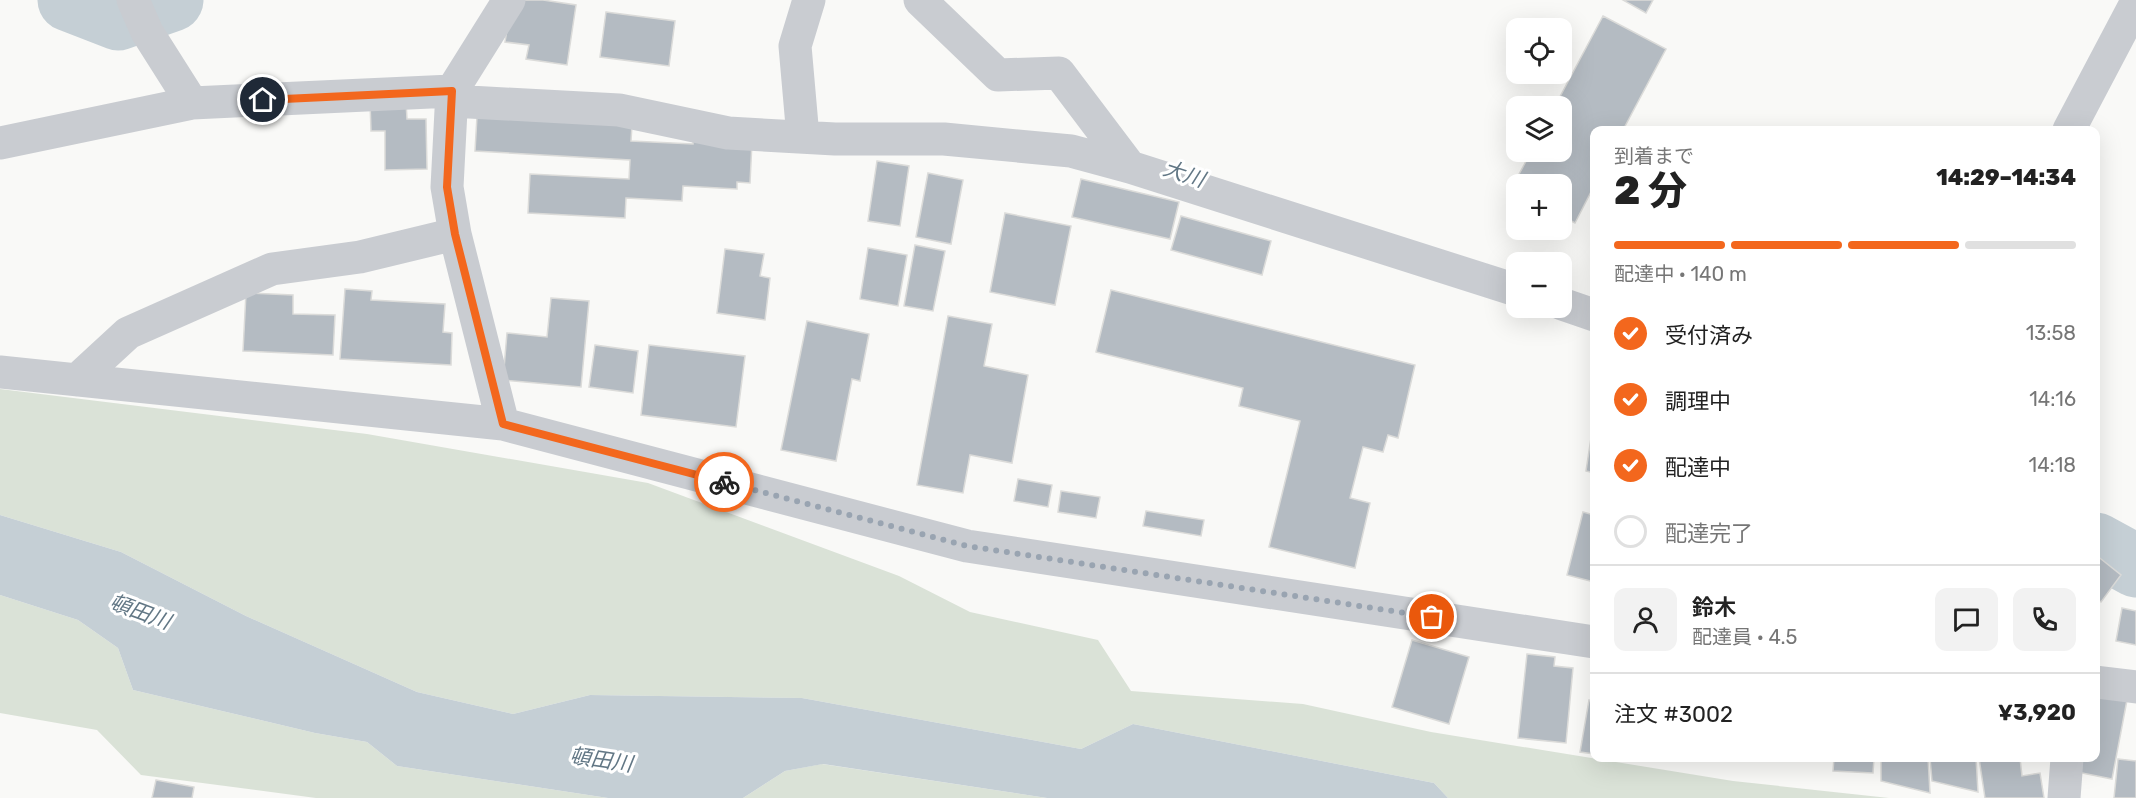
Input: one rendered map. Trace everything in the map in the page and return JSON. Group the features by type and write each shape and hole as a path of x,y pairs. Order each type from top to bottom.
{"street":[{"path":"133,0 147,32 192,103"},
{"path":"503,424 455,234 447,187 452,96 509,0"},
{"path":"803,137 795,46 809,0"},
{"path":"920,0 998,75 1059,73 1130,167"},
{"path":"2071,126 2136,3"},
{"path":"0,143 192,103 452,96 619,110 728,133 955,140 1071,151 1130,167 1506,287"},
{"path":"77,380 128,333 272,269 360,257 455,234"},
{"path":"1572,307 1590,314"},
{"path":"0,372 503,424 967,546 1590,641"},
{"path":"2064,798 2067,762"}],"shaded area":[{"path":"0,389 367,434 648,483 899,576 970,612 1098,640 1131,691 1303,704 1431,732 1590,758 1590,762 1616,762 1733,781 1889,798 1448,798 1434,783 1133,724 1081,749 802,698 590,695 513,714 417,692 246,616 121,552 0,515"},
{"path":"0,595 78,620 118,648 133,690 315,733 367,742 397,766 608,798 316,798 141,775 97,730 0,713"},
{"path":"822,764 1047,798 743,798 785,771"}],"water":[{"name":"頓田川","path":"0,515 121,552 246,616 417,692 513,714 590,695 802,698 1081,749 1133,724 1434,783 1448,798 1047,798 823,764 785,771 743,798 608,798 397,766 367,742 315,733 133,690 118,648 78,620 0,595"}],"building":[{"path":"512,0 543,0 576,5 567,65 526,59 529,45 505,42"},
{"path":"1623,0 1653,0 1646,13"},
{"path":"606,12 675,21 669,66 600,57"},
{"path":"1603,16 1666,49 1625,126 1590,126 1590,194 1575,223 1572,221 1572,174 1519,174 1526,162 1572,162 1572,96 1560,96 1567,84 1572,84 1572,74"},
{"path":"370,102 406,102 407,119 426,119 427,169 385,170 385,131 371,131"},
{"path":"477,116 632,125 631,141 693,144 693,139 752,142 750,183 737,182 737,189 683,186 682,201 626,198 625,218 528,213 530,174 629,179 630,160 475,151"},
{"path":"877,161 909,166 900,226 868,221"},
{"path":"928,173 963,180 951,244 916,237"},
{"path":"1081,179 1179,202 1170,239 1072,217"},
{"path":"1005,213 1071,226 1055,305 990,292"},
{"path":"1181,216 1271,241 1262,275 1171,250"},
{"path":"915,245 945,251 933,311 904,306"},
{"path":"868,248 907,255 898,306 860,299"},
{"path":"725,249 764,254 760,276 770,278 765,320 717,313"},
{"path":"345,289 372,291 371,300 445,304 443,332 452,333 451,365 340,359"},
{"path":"1111,290 1415,365 1398,438 1388,435 1383,452 1363,447 1350,498 1370,503 1355,568 1269,547 1300,421 1239,406 1243,388 1096,352"},
{"path":"246,293 293,295 293,314 335,315 333,355 243,351"},
{"path":"551,298 589,301 581,387 503,380 507,333 547,337"},
{"path":"948,316 992,324 984,366 1028,375 1012,463 970,455 963,493 917,485"},
{"path":"807,321 869,334 860,381 852,379 836,461 781,450"},
{"path":"595,345 638,351 633,393 589,387"},
{"path":"649,345 745,356 736,427 641,415"},
{"path":"1590,444 1590,472 1586,471"},
{"path":"1018,479 1052,485 1048,507 1014,501"},
{"path":"1061,491 1100,497 1096,518 1058,512"},
{"path":"1146,511 1204,520 1201,536 1143,526"},
{"path":"1583,512 1590,514 1590,581 1567,575"},
{"path":"2100,558 2121,575 2100,601"},
{"path":"2122,608 2136,611 2136,645 2116,641"},
{"path":"1412,640 1469,657 1449,724 1392,707"},
{"path":"1527,654 1555,657 1554,666 1573,668 1566,743 1518,738"},
{"path":"2100,696 2127,700 2112,779 2072,771 2073,762 2100,762"},
{"path":"1589,700 1590,753 1580,752"},
{"path":"2118,759 2136,761 2136,798 2114,798"},
{"path":"1834,762 1874,762 1873,773 1833,771"},
{"path":"1881,762 1928,762 1930,793 1881,781"},
{"path":"1930,762 1976,762 1978,792 1932,781"},
{"path":"1980,762 2020,762 2022,776 2040,773 2044,798 1985,798"},
{"path":"156,780 194,787 192,798 152,798"}],"waterway":[{"name":"大川","path":"69,0 118,19 172,0"},
{"name":"大川","path":"2100,546 2136,566"}],"way so far":[{"path":"724,482 967,546 1432,617"}],"route":[{"path":"263,100 452,91 447,187 455,234 503,424 724,482"}]}
